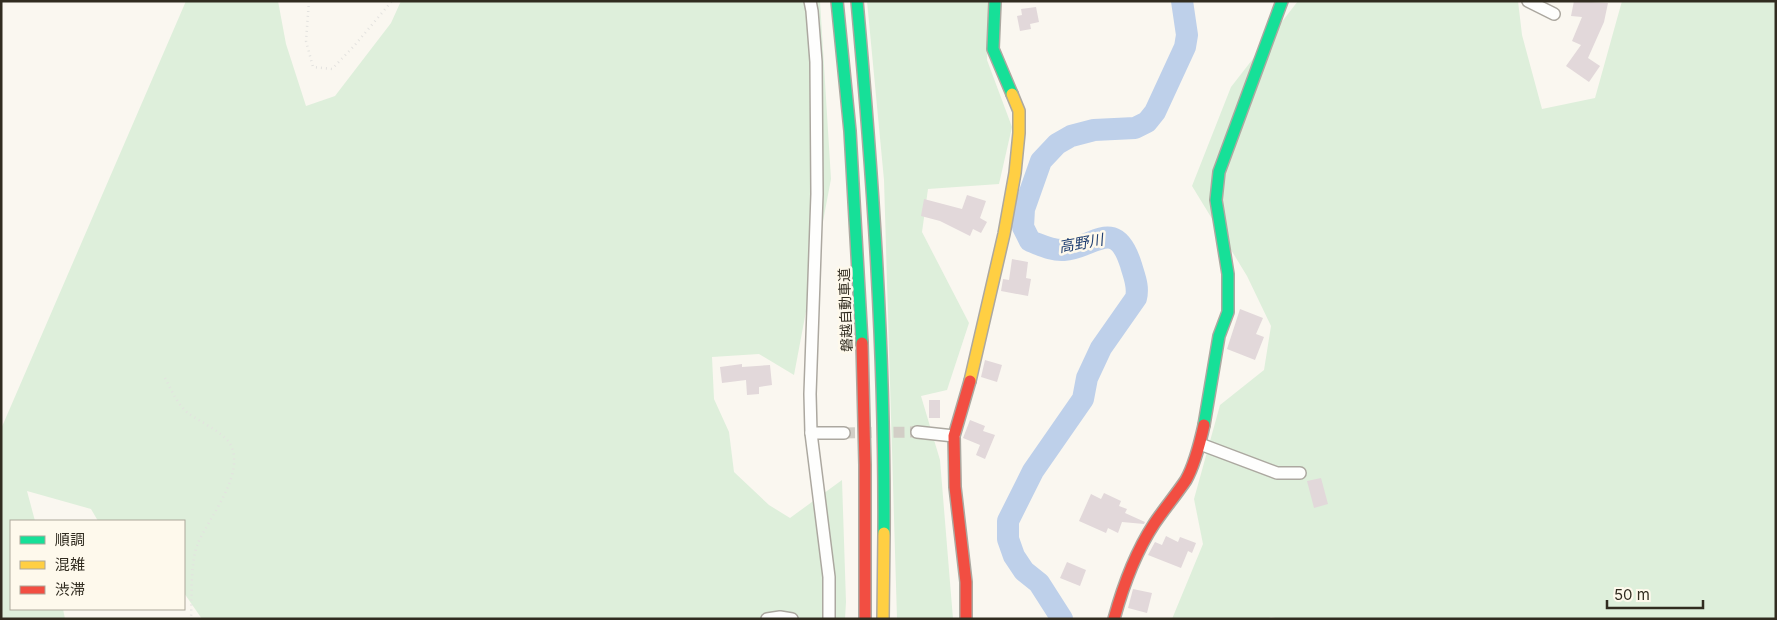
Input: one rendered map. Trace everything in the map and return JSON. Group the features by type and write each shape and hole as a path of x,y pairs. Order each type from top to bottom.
{"main road":[{"name":"磐越自動車道","path":"837,1 851,145 859,277 866,449 865,619"},
{"path":"857,1 870,144 878,278 884,452 883,619"},
{"path":"966,619 966,582 955,486 954,436 968,390 1004,234 1015,173 1019,133 1019,111 993,49 995,1"},
{"path":"1114,619 1134,560 1154,524 1174,500 1187,478 1200,444 1210,396 1219,336 1228,312 1228,274 1216,200 1219,172 1282,1"}],"street":[{"path":"810,1 816,62 817,194 810,394 811,433 829,577 829,619"},
{"path":"1528,1 1554,14"},
{"path":"918,432 954,436"},
{"path":"811,433 844,433"},
{"path":"1200,444 1277,473 1300,473"},
{"path":"768,619 780,616 792,619"}],"path":[{"path":"309,1 306,41 313,67 332,69 392,1"},
{"path":"166,378 176,400 188,412 226,440 232,448 234,459 228,485 197,544 194,557 191,619"}],"green space":[{"path":"186,1 278,1 286,44 306,106 335,96 391,23 401,1 820,1 831,179 794,375 759,354 712,357 714,399 729,432 734,472 769,505 790,518 842,480 845,619 202,619 185,594 185,520 97,520 91,509 27,491 35,520 10,520 10,610 63,610 65,619 1,619 1,429"},
{"path":"867,1 989,1 987,60 1012,127 999,184 928,189 922,232 969,323 947,390 921,396 940,460 953,619 897,619 884,180"},
{"path":"1298,1 1518,1 1522,35 1542,109 1595,98 1622,1 1776,1 1776,619 1280,619 1271,617 1267,619 1172,619 1203,544 1194,499 1220,405 1264,370 1271,326 1247,276 1192,186 1231,87"}],"building":[{"path":"1574,1 1608,3 1604,22 1588,58 1600,66 1589,82 1566,66 1581,45 1572,41 1582,17 1571,16"},
{"path":"1036,7 1039,22 1030,24 1031,29 1020,31 1017,16 1022,15 1021,9"},
{"path":"967,195 986,201 980,218 987,222 981,233 973,229 970,236 940,221 921,216 924,199 962,209"},
{"path":"1012,259 1028,262 1026,278 1031,279 1028,296 1001,291 1003,279 1009,280"},
{"path":"1240,309 1263,318 1256,334 1264,337 1255,360 1227,349"},
{"path":"985,360 1002,365 997,382 981,377"},
{"path":"742,364 742,367 770,365 772,385 759,387 759,394 747,395 746,380 722,383 720,367"},
{"path":"929,400 940,400 940,418 929,418"},
{"path":"970,420 985,426 983,431 995,435 985,459 976,455 980,445 963,438"},
{"path":"1321,478 1328,504 1314,508 1307,481"},
{"path":"1104,493 1121,501 1119,506 1127,509 1125,513 1145,522 1144,524 1122,522 1118,533 1108,528 1106,533 1079,521 1091,494 1101,499"},
{"path":"1166,536 1178,542 1180,537 1196,543 1192,553 1188,551 1181,568 1148,555 1155,542 1162,545"},
{"path":"1067,562 1086,570 1080,586 1060,578"},
{"path":"1133,589 1152,593 1147,613 1128,608"}],"waterway":[{"name":"高野川","path":"1062,619 1039,583 1024,571 1014,556 1008,539 1008,521 1033,471 1083,399 1087,378 1101,348 1136,298 1137,285 1125,250 1118,241 1111,238 1103,238 1075,248 1055,250 1030,241 1023,227 1024,209 1041,161 1057,144 1071,136 1094,130 1135,128 1147,122 1155,112 1185,47 1187,35 1182,1"}],"tunnel":[{"path":"844,433 917,432"}],"traffic: fast":[{"path":"837,1 850,131 862,343"},
{"path":"857,1 877,267 884,466 884,533"},
{"path":"995,1 993,49 1012,94"},
{"path":"1204,425 1219,336 1228,312 1228,274 1216,200 1219,172 1282,1"}],"traffic: slow":[{"path":"970,381 1004,234 1015,173 1019,111 1012,94"},
{"path":"883,619 884,533"}],"traffic: jam":[{"path":"862,343 865,465 865,619"},
{"path":"966,619 966,582 955,487 954,436 970,381"},
{"path":"1114,619 1126,582 1141,546 1189,474 1197,453 1204,425"}]}
